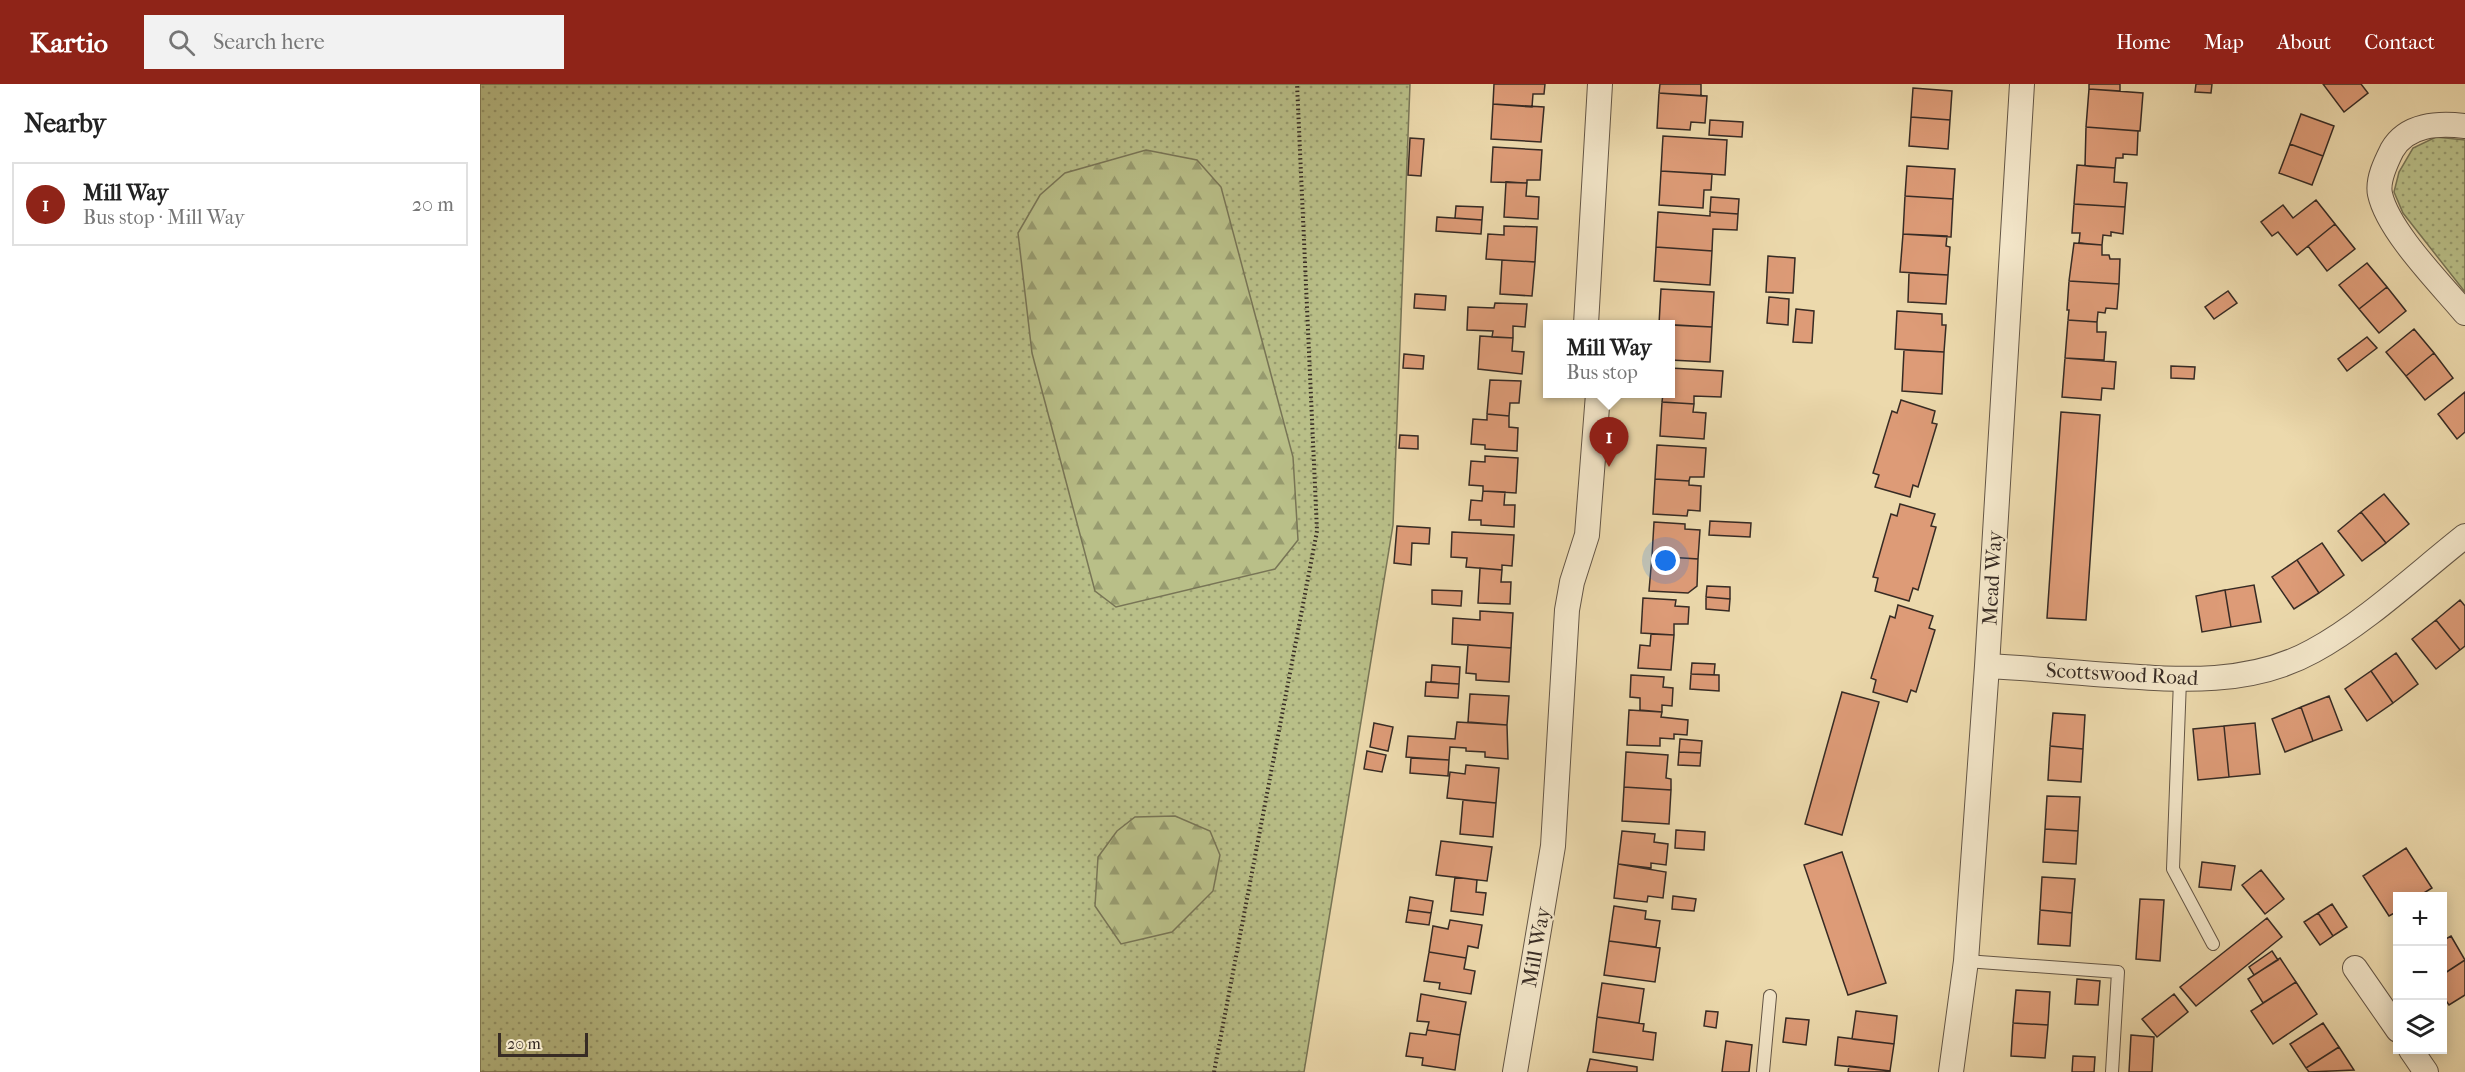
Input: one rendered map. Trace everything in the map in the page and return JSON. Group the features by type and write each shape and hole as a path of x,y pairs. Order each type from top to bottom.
{"street":[{"path":"1586,320 1600,84"},
{"name":"Mead Way","path":"1952,1072 1966,962 1987,666 2022,84"},
{"path":"2465,126 2443,123 2416,128 2397,141 2384,164 2379,192 2393,225 2465,313"},
{"name":"Mill Way","path":"1515,1072 1553,846 1567,610 1572,582 1587,535 1598,398"},
{"name":"Scottswood Road","path":"1987,666 2180,680 2240,676 2276,667 2312,652 2341,635 2465,536"},
{"path":"2355,968 2393,1024"},
{"path":"2413,1054 2426,1072"}],"lane":[{"path":"2180,680 2173,869 2213,944"},
{"path":"1966,962 2118,972 2112,1072"},
{"path":"1762,1072 1770,996"}],"path":[{"path":"1214,1072 1317,531 1297,84"}],"green space":[{"path":"480,84 1410,84 1393,525 1304,1072 480,1072"},
{"path":"2436,137 2465,140 2465,292 2403,213 2394,192 2399,172 2413,148"},
{"path":"1146,150 1197,160 1221,187 1293,457 1298,540 1275,569 1116,607 1095,591 1032,353 1018,233 1040,195 1065,173"},
{"path":"1175,816 1210,831 1220,855 1213,891 1172,932 1121,944 1095,906 1098,857 1117,831 1135,817"}],"building":[{"path":"1494,84 1545,84 1544,94 1533,94 1532,107 1493,104"},
{"path":"1660,84 1701,84 1701,96 1659,93"},
{"path":"2089,84 2120,84 2120,91 2089,89"},
{"path":"2196,84 2212,84 2211,93 2195,92"},
{"path":"2323,84 2361,84 2368,93 2344,112"},
{"path":"1913,88 1952,91 1950,120 1911,117"},
{"path":"2089,89 2143,93 2140,131 2086,127"},
{"path":"1659,93 1707,96 1705,123 1691,122 1690,130 1657,128"},
{"path":"1493,104 1544,107 1541,142 1491,139"},
{"path":"2301,114 2334,126 2323,156 2290,144"},
{"path":"1911,117 1950,120 1948,149 1909,146"},
{"path":"1710,120 1743,122 1742,137 1709,135"},
{"path":"2086,127 2138,131 2137,155 2123,154 2123,158 2116,158 2115,168 2085,166"},
{"path":"1663,136 1727,140 1725,175 1661,171"},
{"path":"1410,138 1424,139 1421,176 1408,175"},
{"path":"2290,144 2323,156 2312,185 2279,173"},
{"path":"1493,147 1542,150 1540,180 1527,180 1527,183 1491,182"},
{"path":"2077,165 2115,168 2114,182 2127,183 2125,207 2074,204"},
{"path":"1907,166 1955,169 1953,199 1905,196"},
{"path":"1661,171 1712,174 1711,190 1704,190 1703,208 1659,205"},
{"path":"1506,182 1527,183 1526,196 1539,197 1538,219 1504,217"},
{"path":"1905,196 1953,199 1951,237 1903,234"},
{"path":"1711,197 1739,199 1738,214 1710,212"},
{"path":"2316,200 2335,224 2297,255 2278,232 2272,236 2261,222 2283,205 2293,218"},
{"path":"2074,204 2125,207 2123,234 2111,232 2111,236 2103,235 2102,245 2079,243 2080,233 2072,233"},
{"path":"1456,206 1483,207 1482,220 1455,218"},
{"path":"1658,212 1710,216 1710,212 1738,214 1737,230 1713,229 1712,251 1656,247"},
{"path":"1437,217 1482,220 1481,234 1436,231"},
{"path":"2335,224 2355,249 2327,271 2308,246"},
{"path":"1504,226 1537,227 1535,262 1486,259 1488,234 1504,235"},
{"path":"1903,234 1947,236 1946,246 1950,247 1948,275 1900,272"},
{"path":"2074,243 2102,245 2102,255 2109,255 2110,259 2120,259 2119,284 2069,281"},
{"path":"1656,247 1712,251 1710,285 1654,281"},
{"path":"1768,256 1795,258 1793,293 1766,292"},
{"path":"1502,260 1535,262 1532,296 1500,294"},
{"path":"2367,263 2387,287 2359,309 2339,285"},
{"path":"1909,273 1948,275 1946,304 1908,302"},
{"path":"2069,281 2119,284 2117,309 2106,308 2105,313 2098,312 2097,322 2068,320"},
{"path":"2387,287 2406,311 2379,333 2359,309"},
{"path":"1661,289 1714,292 1712,327 1675,325 1675,320 1659,320"},
{"path":"2228,291 2237,303 2214,319 2205,307"},
{"path":"1415,294 1446,296 1445,310 1414,308"},
{"path":"1769,297 1789,299 1788,325 1767,323"},
{"path":"1495,303 1527,304 1525,327 1513,326 1513,338 1492,337 1493,331 1467,330 1468,307 1494,308"},
{"path":"1796,309 1814,311 1812,343 1793,342"},
{"path":"1897,311 1942,314 1942,325 1946,325 1944,352 1895,349"},
{"path":"2068,320 2097,322 2097,332 2106,332 2104,360 2065,358"},
{"path":"1675,325 1712,327 1710,362 1675,360"},
{"path":"2414,329 2434,353 2406,376 2386,352"},
{"path":"1480,336 1513,338 1512,351 1524,352 1522,374 1478,369"},
{"path":"2367,337 2377,348 2347,371 2338,359"},
{"path":"1904,350 1944,352 1942,394 1902,391"},
{"path":"2434,353 2453,378 2425,400 2406,376"},
{"path":"1404,354 1424,356 1423,369 1403,368"},
{"path":"2065,358 2116,362 2114,389 2102,388 2101,400 2062,397"},
{"path":"2171,366 2195,367 2194,379 2171,378"},
{"path":"1675,368 1723,371 1721,397 1694,396 1694,404 1662,402 1662,398 1675,398"},
{"path":"1490,380 1521,381 1519,403 1510,403 1509,416 1487,414"},
{"path":"2465,392 2465,432 2457,439 2438,414"},
{"path":"1901,400 1935,411 1932,423 1937,424 1918,487 1913,485 1910,497 1875,487 1879,475 1873,473 1892,411 1897,413"},
{"path":"1662,402 1694,404 1693,412 1706,413 1704,439 1660,436"},
{"path":"2061,412 2100,415 2086,620 2047,618"},
{"path":"1487,414 1509,416 1509,427 1518,428 1517,451 1485,449 1485,445 1471,444 1473,419 1487,420"},
{"path":"1400,435 1418,436 1418,449 1399,448"},
{"path":"1657,445 1706,448 1704,477 1690,477 1689,481 1655,479"},
{"path":"1485,456 1518,458 1516,493 1483,491 1483,486 1469,485 1471,461 1485,462"},
{"path":"1655,479 1689,481 1689,485 1701,486 1700,511 1688,510 1687,516 1653,514"},
{"path":"1483,491 1505,492 1504,505 1515,505 1514,527 1481,525 1481,520 1469,520 1471,500 1482,501"},
{"path":"2384,494 2409,524 2386,543 2361,512"},
{"path":"1900,504 1935,514 1931,526 1936,527 1918,590 1913,588 1909,601 1875,591 1878,578 1873,577 1891,514 1897,516"},
{"path":"2361,512 2386,543 2362,561 2338,531"},
{"path":"1710,521 1751,523 1750,537 1709,535"},
{"path":"1654,522 1685,524 1685,529 1700,530 1698,559 1652,556"},
{"path":"1397,526 1430,528 1429,544 1412,543 1411,565 1394,563"},
{"path":"1452,532 1514,535 1512,566 1502,565 1502,570 1466,567 1467,558 1451,557"},
{"path":"2322,543 2344,575 2319,593 2297,560"},
{"path":"1652,556 1698,559 1697,586 1688,593 1649,591"},
{"path":"2297,560 2319,593 2294,609 2272,577"},
{"path":"1480,568 1502,570 1501,582 1511,582 1510,604 1478,603"},
{"path":"2254,585 2261,622 2231,627 2225,590"},
{"path":"1707,586 1730,587 1730,599 1706,597"},
{"path":"1432,590 1462,591 1461,606 1432,604"},
{"path":"2225,590 2231,627 2202,632 2196,596"},
{"path":"1706,597 1730,599 1729,611 1706,609"},
{"path":"1643,598 1676,600 1675,606 1689,607 1688,624 1674,624 1674,635 1641,633"},
{"path":"2460,600 2465,606 2465,646 2460,650 2436,620"},
{"path":"1898,605 1933,616 1929,628 1935,630 1916,692 1911,690 1907,702 1873,692 1876,680 1871,678 1890,616 1895,618"},
{"path":"1480,611 1513,613 1511,648 1452,644 1453,618 1480,620"},
{"path":"2436,620 2460,650 2436,669 2412,639"},
{"path":"1651,634 1674,635 1671,670 1638,668 1640,645 1650,646"},
{"path":"1468,645 1511,648 1509,682 1476,680 1476,674 1466,673"},
{"path":"2396,653 2418,684 2393,703 2371,671"},
{"path":"1692,663 1715,664 1714,675 1691,674"},
{"path":"1432,665 1460,667 1459,684 1431,682"},
{"path":"2371,671 2393,703 2367,721 2345,689"},
{"path":"1691,674 1719,675 1719,691 1690,689"},
{"path":"1631,675 1664,677 1663,687 1673,688 1672,706 1662,705 1662,712 1640,710 1640,698 1630,697"},
{"path":"1426,682 1459,684 1458,698 1425,696"},
{"path":"1842,692 1879,702 1842,835 1805,824"},
{"path":"1470,694 1509,696 1507,725 1468,722"},
{"path":"2329,696 2342,730 2313,741 2301,707"},
{"path":"2301,707 2313,741 2285,752 2272,719"},
{"path":"1629,710 1662,712 1661,717 1688,720 1687,735 1674,734 1674,739 1660,738 1660,746 1627,745"},
{"path":"2053,713 2085,715 2083,749 2050,746"},
{"path":"1457,722 1507,725 1508,759 1485,757 1485,752 1450,747 1449,760 1406,757 1408,736 1455,739"},
{"path":"1374,723 1393,727 1388,751 1370,747"},
{"path":"2255,723 2260,774 2229,777 2224,726"},
{"path":"2224,726 2229,777 2198,780 2193,729"},
{"path":"1680,739 1702,741 1701,753 1679,752"},
{"path":"2050,746 2083,749 2081,782 2048,780"},
{"path":"1367,751 1386,755 1382,772 1364,769"},
{"path":"1626,752 1668,755 1666,778 1671,779 1671,790 1624,787"},
{"path":"1679,752 1701,753 1700,766 1678,765"},
{"path":"1411,758 1449,760 1448,776 1410,773"},
{"path":"1466,765 1499,768 1496,803 1447,798 1450,772 1465,774"},
{"path":"1624,787 1671,790 1669,824 1622,821"},
{"path":"2047,796 2080,797 2078,831 2045,829"},
{"path":"1463,800 1496,803 1493,837 1460,834"},
{"path":"2045,829 2078,831 2076,864 2043,862"},
{"path":"1676,830 1705,832 1704,850 1675,848"},
{"path":"1622,831 1655,834 1654,842 1668,844 1666,865 1651,863 1651,868 1618,864"},
{"path":"1441,841 1492,847 1487,881 1436,875"},
{"path":"2406,848 2432,888 2426,892 2393,892 2393,914 2389,916 2363,876"},
{"path":"1842,852 1886,983 1848,995 1804,865"},
{"path":"2202,862 2235,866 2231,890 2199,887"},
{"path":"1618,864 1666,872 1663,898 1648,896 1647,902 1614,898"},
{"path":"2261,870 2284,899 2265,914 2242,885"},
{"path":"1455,877 1477,880 1476,892 1486,893 1483,915 1451,911"},
{"path":"2042,877 2075,879 2072,913 2040,910"},
{"path":"1673,896 1696,899 1694,911 1672,909"},
{"path":"1410,897 1433,901 1431,913 1408,910"},
{"path":"2140,899 2164,900 2160,961 2136,959"},
{"path":"2332,904 2347,927 2333,936 2318,913"},
{"path":"1614,906 1646,911 1645,919 1660,921 1656,947 1609,941"},
{"path":"1408,910 1431,913 1429,925 1406,922"},
{"path":"2040,910 2072,913 2070,946 2038,944"},
{"path":"2318,913 2333,936 2320,945 2304,922"},
{"path":"2267,918 2282,937 2196,1006 2180,987"},
{"path":"1450,920 1482,925 1478,948 1468,946 1466,958 1429,952 1433,926 1448,929"},
{"path":"2451,936 2465,960 2447,972 2447,946 2447,938"},
{"path":"1609,941 1660,948 1655,982 1604,975"},
{"path":"2272,951 2278,960 2254,975 2249,967"},
{"path":"1429,952 1466,958 1464,969 1475,971 1471,994 1439,989 1440,983 1424,981"},
{"path":"2280,958 2296,982 2263,1003 2248,979"},
{"path":"2465,960 2465,995 2449,1005 2447,1002 2447,972"},
{"path":"2077,979 2100,981 2098,1005 2075,1004"},
{"path":"2296,982 2317,1014 2273,1044 2251,1011"},
{"path":"1602,983 1644,989 1639,1023 1597,1017"},
{"path":"2016,990 2050,992 2048,1025 2013,1023"},
{"path":"1421,994 1466,1002 1460,1035 1427,1030 1429,1022 1417,1021"},
{"path":"2174,994 2188,1012 2157,1037 2142,1019"},
{"path":"1706,1011 1718,1012 1716,1028 1704,1026"},
{"path":"1856,1011 1897,1016 1894,1044 1852,1039"},
{"path":"1597,1017 1644,1024 1643,1031 1656,1033 1653,1060 1593,1052"},
{"path":"1786,1018 1809,1020 1806,1045 1783,1042"},
{"path":"2013,1023 2048,1025 2045,1058 2011,1056"},
{"path":"2323,1023 2339,1047 2306,1068 2290,1044"},
{"path":"1427,1030 1460,1035 1455,1070 1422,1065 1423,1058 1406,1056 1410,1033 1426,1035"},
{"path":"2131,1035 2154,1037 2152,1072 2129,1072"},
{"path":"1838,1037 1894,1044 1890,1071 1835,1065"},
{"path":"1726,1041 1752,1045 1749,1072 1722,1072"},
{"path":"2339,1047 2354,1070 2309,1072 2306,1068"},
{"path":"2073,1056 2095,1057 2094,1072 2072,1072"},
{"path":"1590,1059 1637,1067 1637,1072 1587,1072"},
{"path":"1849,1066 1890,1071 1890,1072 1848,1072"}],"place":[{"name":"Mill Way","path":"1609,467"}]}
